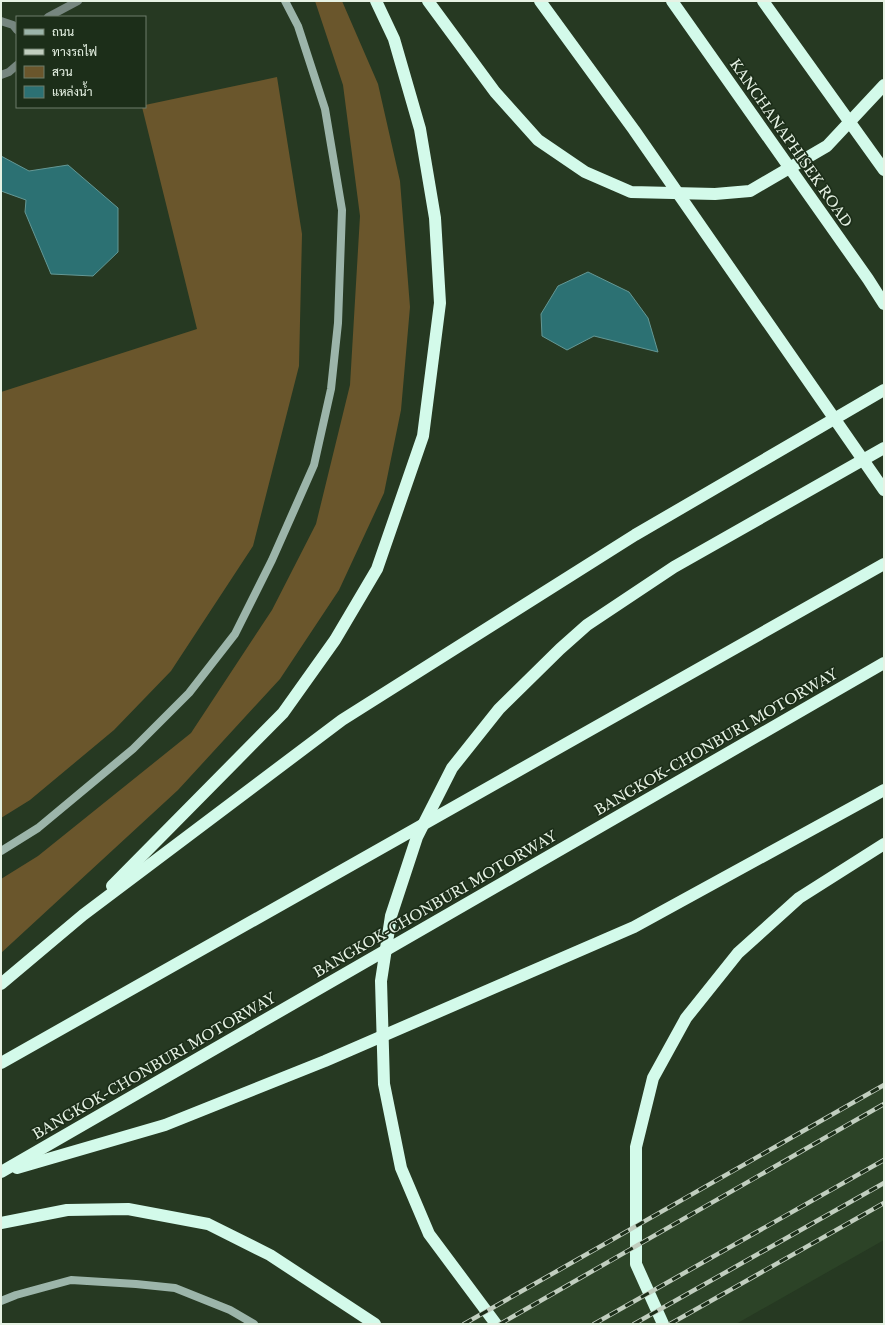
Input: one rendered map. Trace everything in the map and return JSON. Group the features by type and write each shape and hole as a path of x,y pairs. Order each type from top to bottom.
{"highway":[{"path":"83,915 283,713 335,640 377,569 423,436 440,303 435,218 420,129 394,39 376,1"},
{"path":"428,1 495,92 538,140 585,172 630,192 715,194 750,191 827,146 884,85"},
{"path":"540,1 634,130 884,490"},
{"name":"KANCHANAPHISEK ROAD","path":"672,1 864,272 884,304"},
{"path":"763,1 884,170"},
{"path":"1,984 83,915 342,720 634,535 884,390"},
{"path":"496,1324 429,1234 401,1168 384,1084 382,981 391,916 416,837 452,768 500,709 560,648 588,625 674,567 884,448"},
{"path":"1,1064 884,564"},
{"name":"BANGKOK-CHONBURI MOTORWAY","path":"1,1172 884,663"},
{"path":"1,1172 165,1125 332,1058 634,927 884,790"},
{"path":"663,1324 636,1264 636,1146 654,1078 686,1018 738,953 799,898 884,844"},
{"path":"1,1223 67,1210 128,1209 208,1224 270,1255 375,1324"}],"main road":[{"path":"1,851 38,828 133,749 190,693 235,634 272,560 314,465 331,389 338,323 342,210 325,109 298,26 286,1"},
{"path":"1,1301 16,1295 71,1280 136,1284 175,1288 230,1310 254,1324"}],"street":[{"path":"50,16 78,1"},
{"path":"1,20 13,25 16,29"},
{"path":"1,75 9,72 16,66"}],"shaded area":[{"path":"884,1086 884,1240 736,1324 466,1324"}],"green space":[{"path":"315,1 342,1 378,84 400,181 410,307 401,410 384,493 339,590 280,679 178,790 1,953 1,879 38,856 191,733 272,610 316,524 350,385 360,216 343,85"},
{"path":"277,77 302,234 299,366 253,546 171,671 114,730 30,800 1,818 1,392 197,329 142,108 146,108 146,105"}],"water":[{"path":"1,156 29,171 68,165 118,208 118,252 93,276 51,274 25,212 26,200 1,191"},
{"path":"588,272 629,292 648,318 658,352 594,336 567,350 542,336 541,314 558,286"}],"railway":[{"path":"464,1324 884,1085"},
{"path":"500,1324 884,1104"},
{"path":"594,1324 884,1160"},
{"path":"634,1324 884,1183"},
{"path":"670,1324 884,1203"}]}
